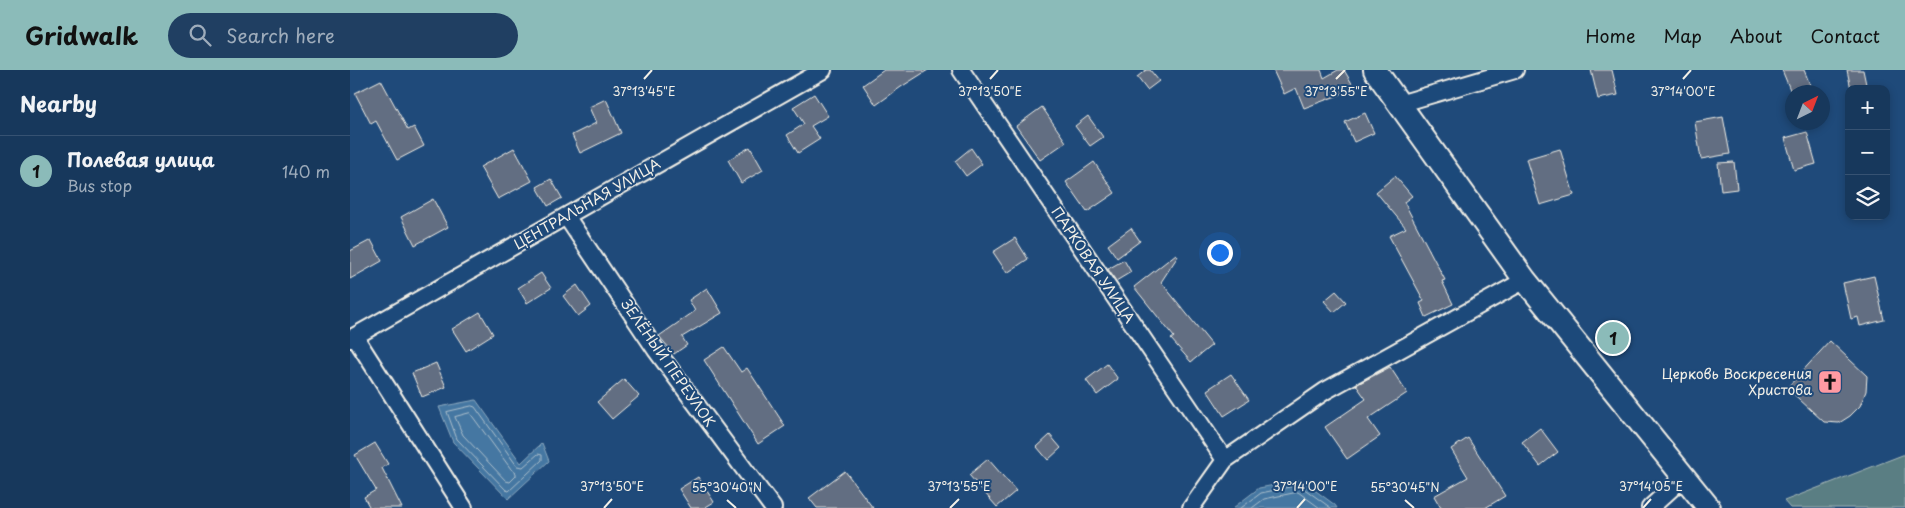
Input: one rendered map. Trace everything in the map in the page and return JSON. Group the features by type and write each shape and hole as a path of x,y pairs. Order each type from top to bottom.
{"street":[{"name":"ЦЕНТРАЛЬНАЯ УЛИЦА","path":"352,338 823,70"},
{"name":"ПАРКОВАЯ УЛИЦА","path":"961,70 1225,460"},
{"path":"1375,70 1526,280 1709,508"},
{"path":"1399,104 1516,70"},
{"name":"ЗЕЛЁНЫЙ ПЕРЕУЛОК","path":"566,216 656,350 773,508"},
{"path":"1191,508 1225,460 1325,391 1526,280"},
{"path":"352,338 464,508"},
{"path":"1650,508 1685,476"}],"green space":[{"path":"1905,454 1905,508 1790,508 1784,501"}],"water":[{"path":"476,400 521,463 542,443 549,461 508,499 453,442 439,407"},
{"path":"1301,480 1337,508 1233,508 1259,488"}],"building":[{"path":"884,70 928,70 876,105 863,85"},
{"path":"1146,70 1150,70 1159,81 1147,90 1137,77"},
{"path":"1273,70 1321,70 1324,78 1338,70 1344,70 1354,87 1339,95 1304,108 1296,88 1284,94"},
{"path":"1591,70 1612,70 1618,95 1598,99"},
{"path":"1782,70 1804,70 1810,85 1788,85"},
{"path":"1847,70 1863,70 1866,85 1850,85"},
{"path":"381,80 408,130 414,127 424,146 397,160 376,121 371,124 355,93"},
{"path":"814,94 828,116 811,126 820,139 798,153 787,135 804,124 793,107"},
{"path":"606,99 621,133 580,153 572,135 596,123 589,107"},
{"path":"1042,107 1066,142 1040,160 1016,126"},
{"path":"1365,113 1374,133 1354,142 1345,122"},
{"path":"1088,116 1103,137 1090,146 1075,126"},
{"path":"1723,117 1730,154 1701,159 1695,122"},
{"path":"1807,132 1816,164 1794,170 1785,138"},
{"path":"750,147 763,170 741,183 728,160"},
{"path":"514,148 532,181 498,199 480,167"},
{"path":"971,148 982,164 966,176 955,161"},
{"path":"1560,149 1574,195 1540,205 1526,159"},
{"path":"1094,162 1115,193 1087,212 1066,182"},
{"path":"1734,162 1737,189 1721,191 1718,163"},
{"path":"1395,176 1412,196 1404,202 1445,280 1442,281 1453,304 1426,317 1420,303 1424,301 1389,236 1406,228 1376,192"},
{"path":"551,179 562,198 548,206 537,187"},
{"path":"433,199 448,227 415,245 401,217"},
{"path":"1131,228 1140,241 1117,258 1108,245"},
{"path":"1015,238 1028,259 1007,273 993,252"},
{"path":"371,240 382,261 350,279 350,251"},
{"path":"1176,254 1178,256 1161,282 1212,345 1191,362 1171,339 1174,337 1134,287"},
{"path":"1124,260 1131,272 1116,281 1108,269"},
{"path":"541,273 551,288 527,303 518,288"},
{"path":"1874,276 1884,320 1860,326 1858,317 1851,319 1843,283"},
{"path":"577,285 591,306 578,316 563,296"},
{"path":"707,288 722,313 682,337 687,345 674,354 659,336 695,311 689,300"},
{"path":"1336,291 1346,302 1334,312 1324,301"},
{"path":"480,312 493,334 466,351 452,329"},
{"name":"Церковь Воскресения Христова","path":"1830,341 1867,376 1866,391 1860,406 1839,423 1824,422 1787,388"},
{"path":"724,347 741,372 747,368 785,426 758,444 704,360"},
{"path":"436,363 446,387 422,397 412,373"},
{"path":"1107,364 1118,379 1097,395 1086,380"},
{"path":"1390,367 1407,393 1368,419 1380,436 1347,459 1325,427 1366,399 1356,385"},
{"path":"1231,374 1249,400 1224,416 1207,390"},
{"path":"624,379 639,396 612,419 597,402"},
{"path":"1540,428 1558,452 1540,466 1522,442"},
{"path":"1050,435 1061,448 1048,460 1037,447"},
{"path":"1468,438 1505,496 1485,508 1441,508 1434,496 1468,477 1451,449"},
{"path":"375,443 388,464 382,468 402,508 370,508 364,497 376,490 355,455"},
{"path":"988,459 1016,491 997,507 969,475"},
{"path":"845,471 873,508 817,508 809,498"},
{"path":"698,477 714,502 704,508 691,508 679,489"}],"place":[{"name":"Полевая улица","path":"1613,338"},
{"name":"Церковь Воскресения Христова","path":"1830,382"}]}
